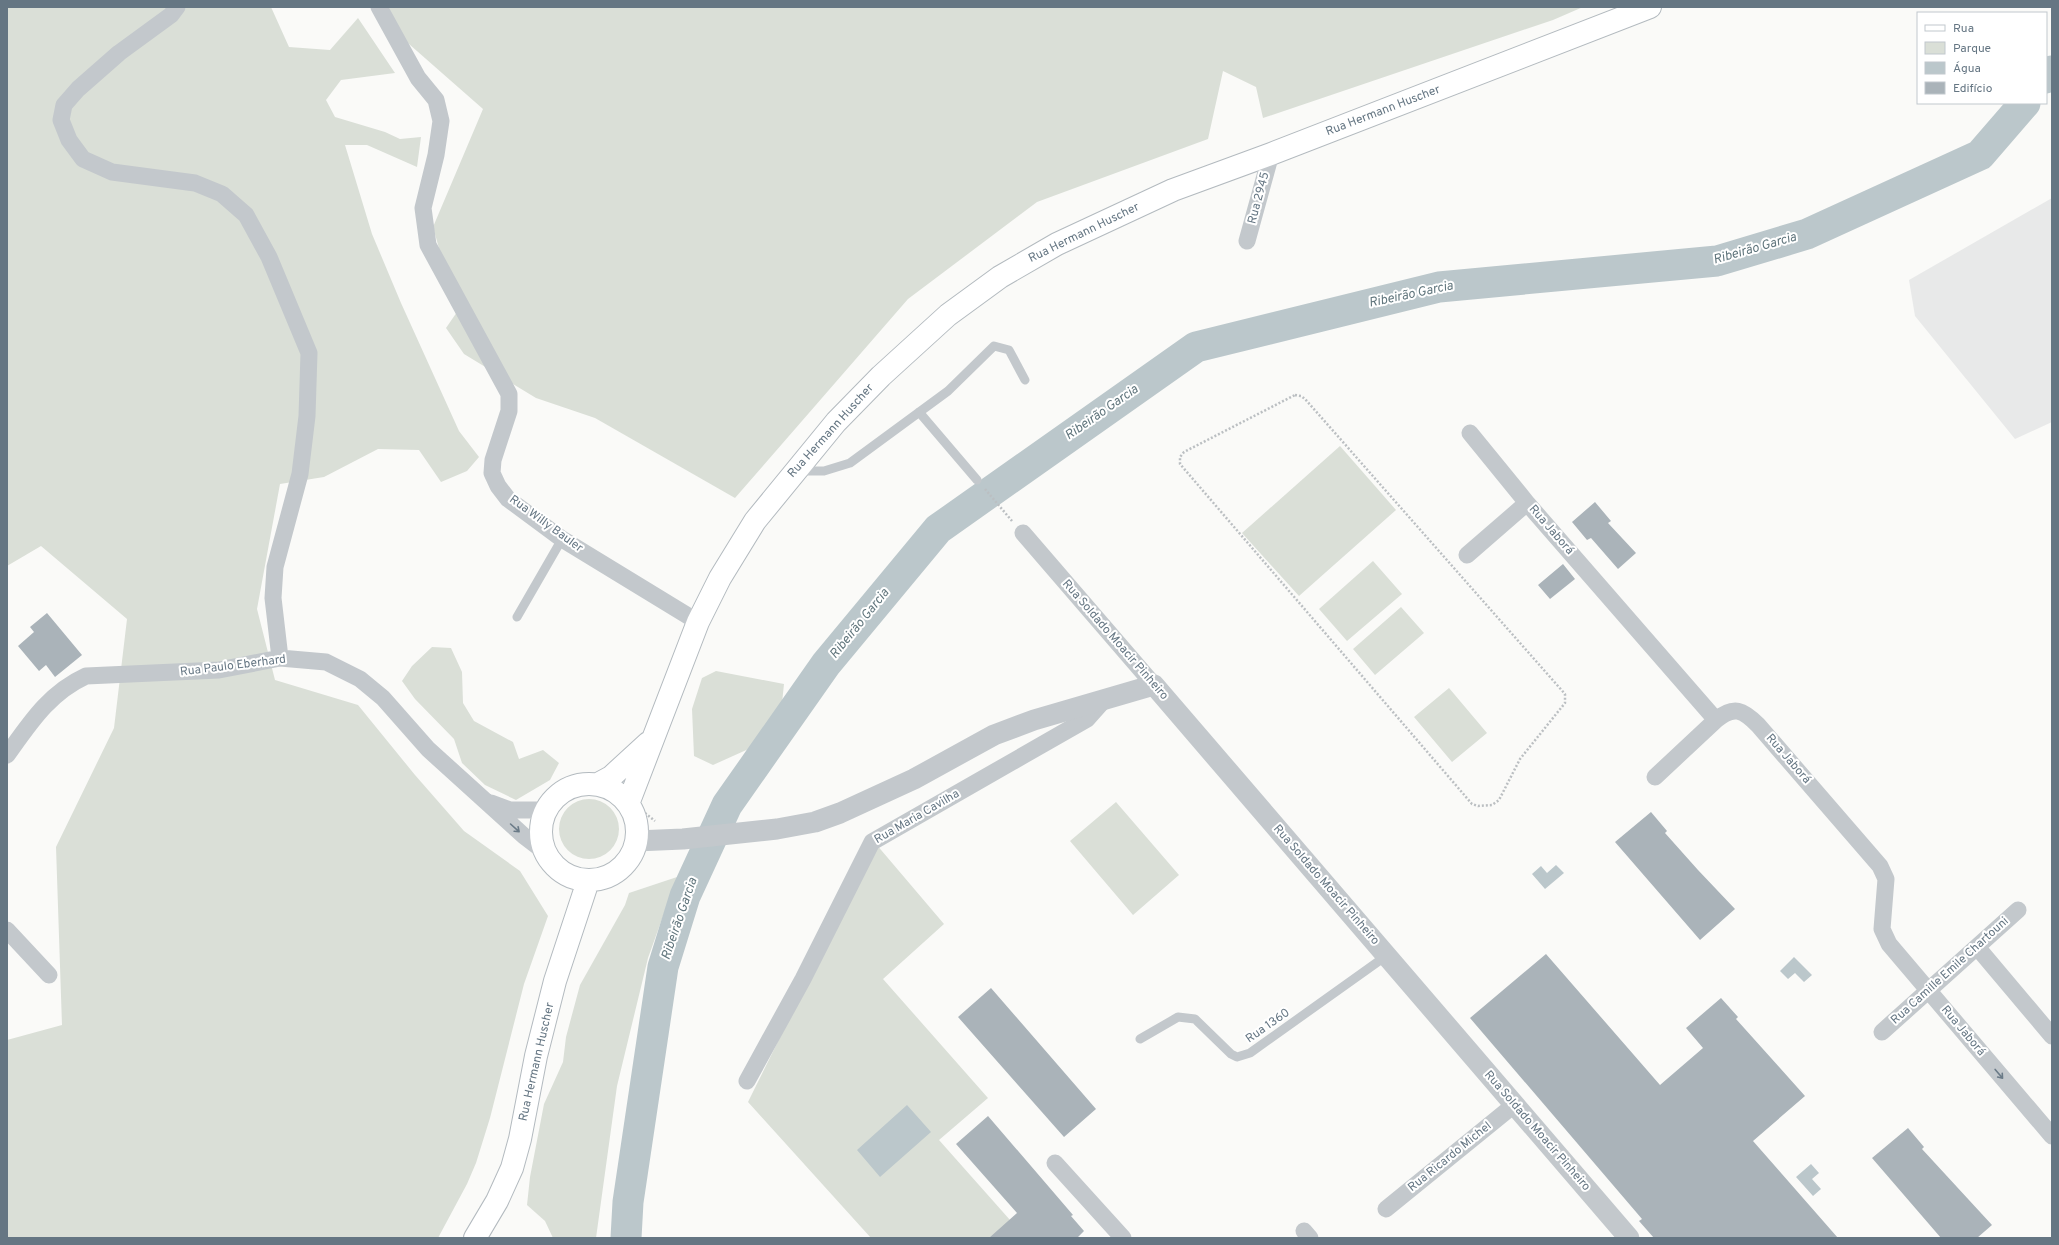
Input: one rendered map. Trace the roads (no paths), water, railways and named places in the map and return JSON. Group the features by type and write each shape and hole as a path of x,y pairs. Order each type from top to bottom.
{"main road":[{"name":"Rua Hermann Huscher","path":"628,804 698,622 720,578 755,521 836,422 881,376 948,315 1000,277 1056,244 1173,190 1271,154 1650,7"},
{"name":"Rua Hermann Huscher","path":"598,784 619,771 653,738"},
{"path":"584,784 598,784 615,791 628,804 636,822 636,841 632,854 624,865 614,874 601,879 579,880 562,872 549,860 545,852 540,831 545,810 559,794 571,787 584,784"},
{"name":"Rua Hermann Huscher","path":"475,1238 496,1201 512,1168 520,1139 536,1056 555,981 588,880"}],"street":[{"path":"178,7 171,15 119,53 78,89 64,105 61,120 69,140 83,159 112,172 195,183 222,194 246,215 269,258 309,353 307,416 300,474 275,567 273,598 280,658"},
{"name":"Rua Willy Bauler","path":"379,7 418,78 436,100 441,121 436,156 423,208 428,245 509,394 510,402 493,460 492,473 498,486 508,499 562,539 698,622"},
{"name":"Rua 2945","path":"1248,242 1271,154"},
{"name":"Rua Jaborá","path":"1470,433 1527,503 1716,720 1726,712 1737,711 1749,716 1758,724 1880,866 1886,879 1882,930 1889,944 2052,1136"},
{"path":"1467,555 1527,503"},
{"name":"Rua Soldado Moacir Pinheiro","path":"1023,533 1626,1237"},
{"name":"Rua Paulo Eberhard","path":"7,755 31,721 54,696 68,685 86,676 212,670 280,658 326,662 360,679 384,698 428,749 545,852"},
{"path":"636,841 683,839 777,829 815,822 840,813 914,779 994,735 1034,720 1154,685"},
{"name":"Rua Maria Cavilha","path":"747,1081 803,979 872,842 1087,719 1103,701"},
{"path":"1655,777 1716,720"},
{"name":"Rua Paulo Eberhard","path":"487,802 510,810 545,810"},
{"name":"Rua Camille Emile Chartouni","path":"1882,1032 2018,910"},
{"path":"7,930 49,975"},
{"path":"1977,947 2052,1036"},
{"name":"Rua Ricardo Michel","path":"1386,1209 1514,1105"},
{"path":"1055,1163 1123,1238"}],"lane":[{"path":"795,471 824,471 850,463 948,391 994,346 1009,350 1025,380"},
{"path":"919,412 977,480"},
{"path":"517,617 562,539"},
{"name":"Rua 1360","path":"1140,1039 1178,1017 1195,1019 1231,1054 1237,1057 1250,1053 1386,956"}],"water":[{"path":"1556,865 1564,873 1545,889 1532,874 1541,866 1547,873"},
{"path":"1794,957 1812,975 1804,982 1795,973 1788,979 1780,971"},
{"path":"907,1105 931,1132 880,1177 857,1150"},
{"path":"1811,1164 1819,1173 1812,1179 1821,1189 1813,1196 1796,1177"}],"waterway":[{"name":"Ribeirão Garcia","path":"2047,77 2052,71"},
{"name":"Ribeirão Garcia","path":"626,1238 628,1202 663,967 685,896 727,805 826,664 938,529 1196,347 1439,287 1717,261 1807,234 1980,155 2024,104"}]}
